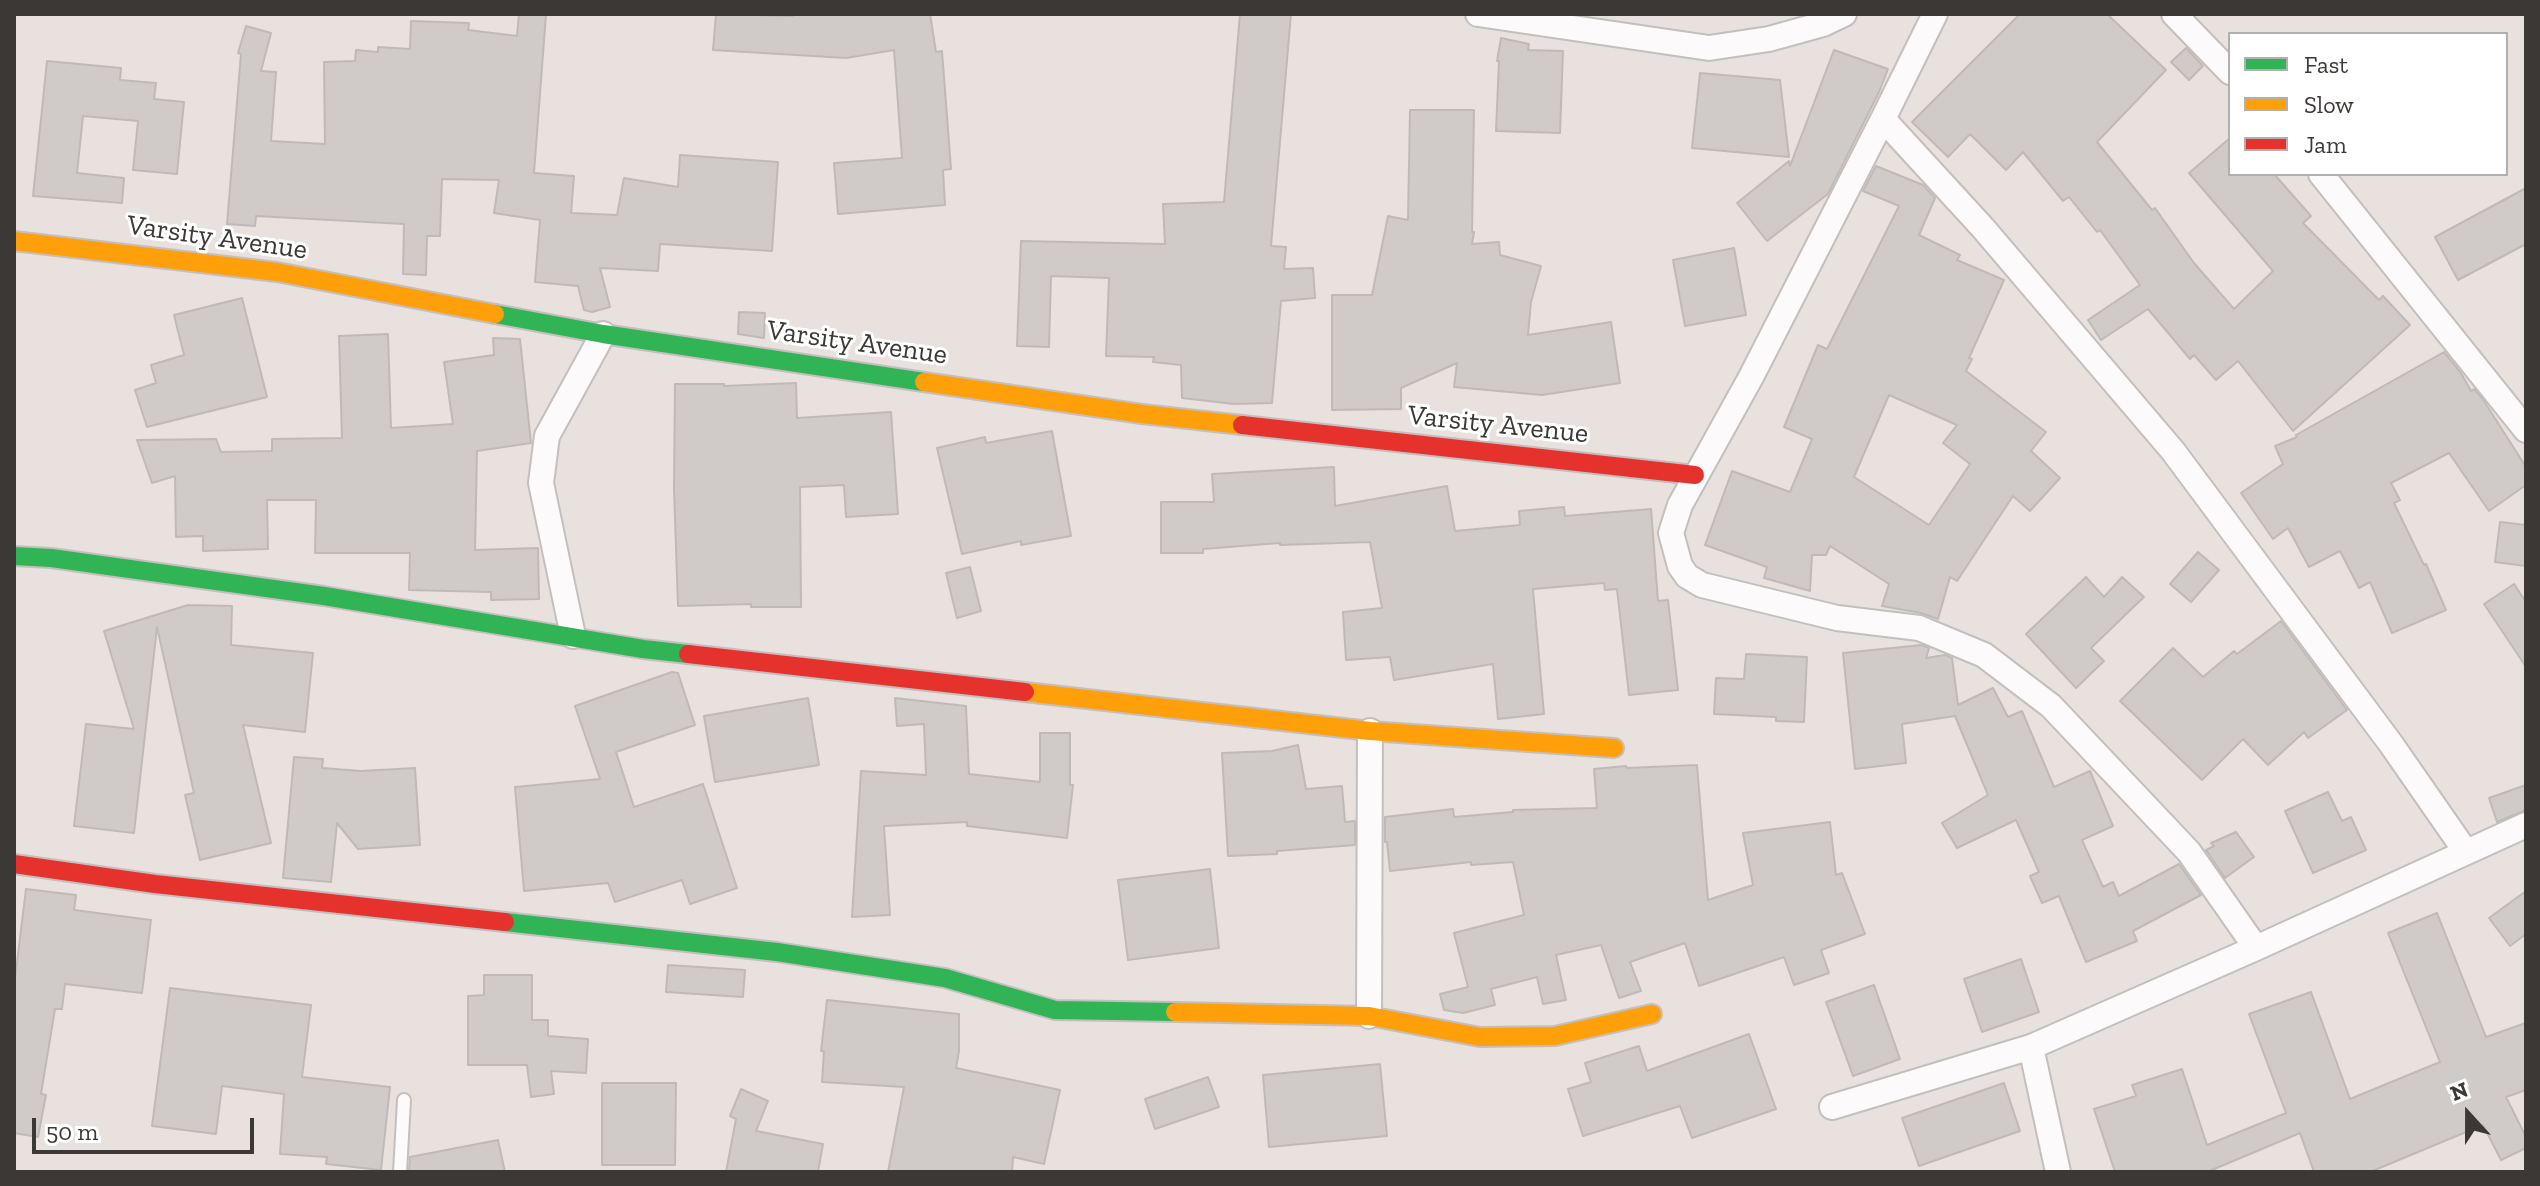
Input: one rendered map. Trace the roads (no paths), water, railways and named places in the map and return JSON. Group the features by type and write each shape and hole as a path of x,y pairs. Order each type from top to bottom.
{"street":[{"path":"1478,14 1709,48 1769,39 1823,24 1844,14"},
{"path":"1935,14 1751,377 1680,505 1671,533 1680,566 1687,576 1702,585 1837,618 1919,628 1984,655 2051,706 2189,852 2256,948"},
{"path":"2174,14 2228,70"},
{"path":"1883,119 1983,228 2173,451 2391,744 2466,852"},
{"path":"2323,176 2526,430"},
{"name":"Varsity Avenue","path":"14,241 277,272 603,334 1142,414 1695,475"},
{"path":"573,636 541,483 547,436 603,334"},
{"path":"14,556 51,558 309,594 643,649 1370,731 1614,748"},
{"path":"1369,1016 1370,731"},
{"path":"1832,1107 2031,1047 2526,825"},
{"path":"14,864 155,884 777,952 945,978 1055,1010 1369,1016 1480,1037 1555,1036 1652,1014"},
{"path":"2031,1047 2058,1172"}],"lane":[{"path":"400,1172 404,1100"}]}
